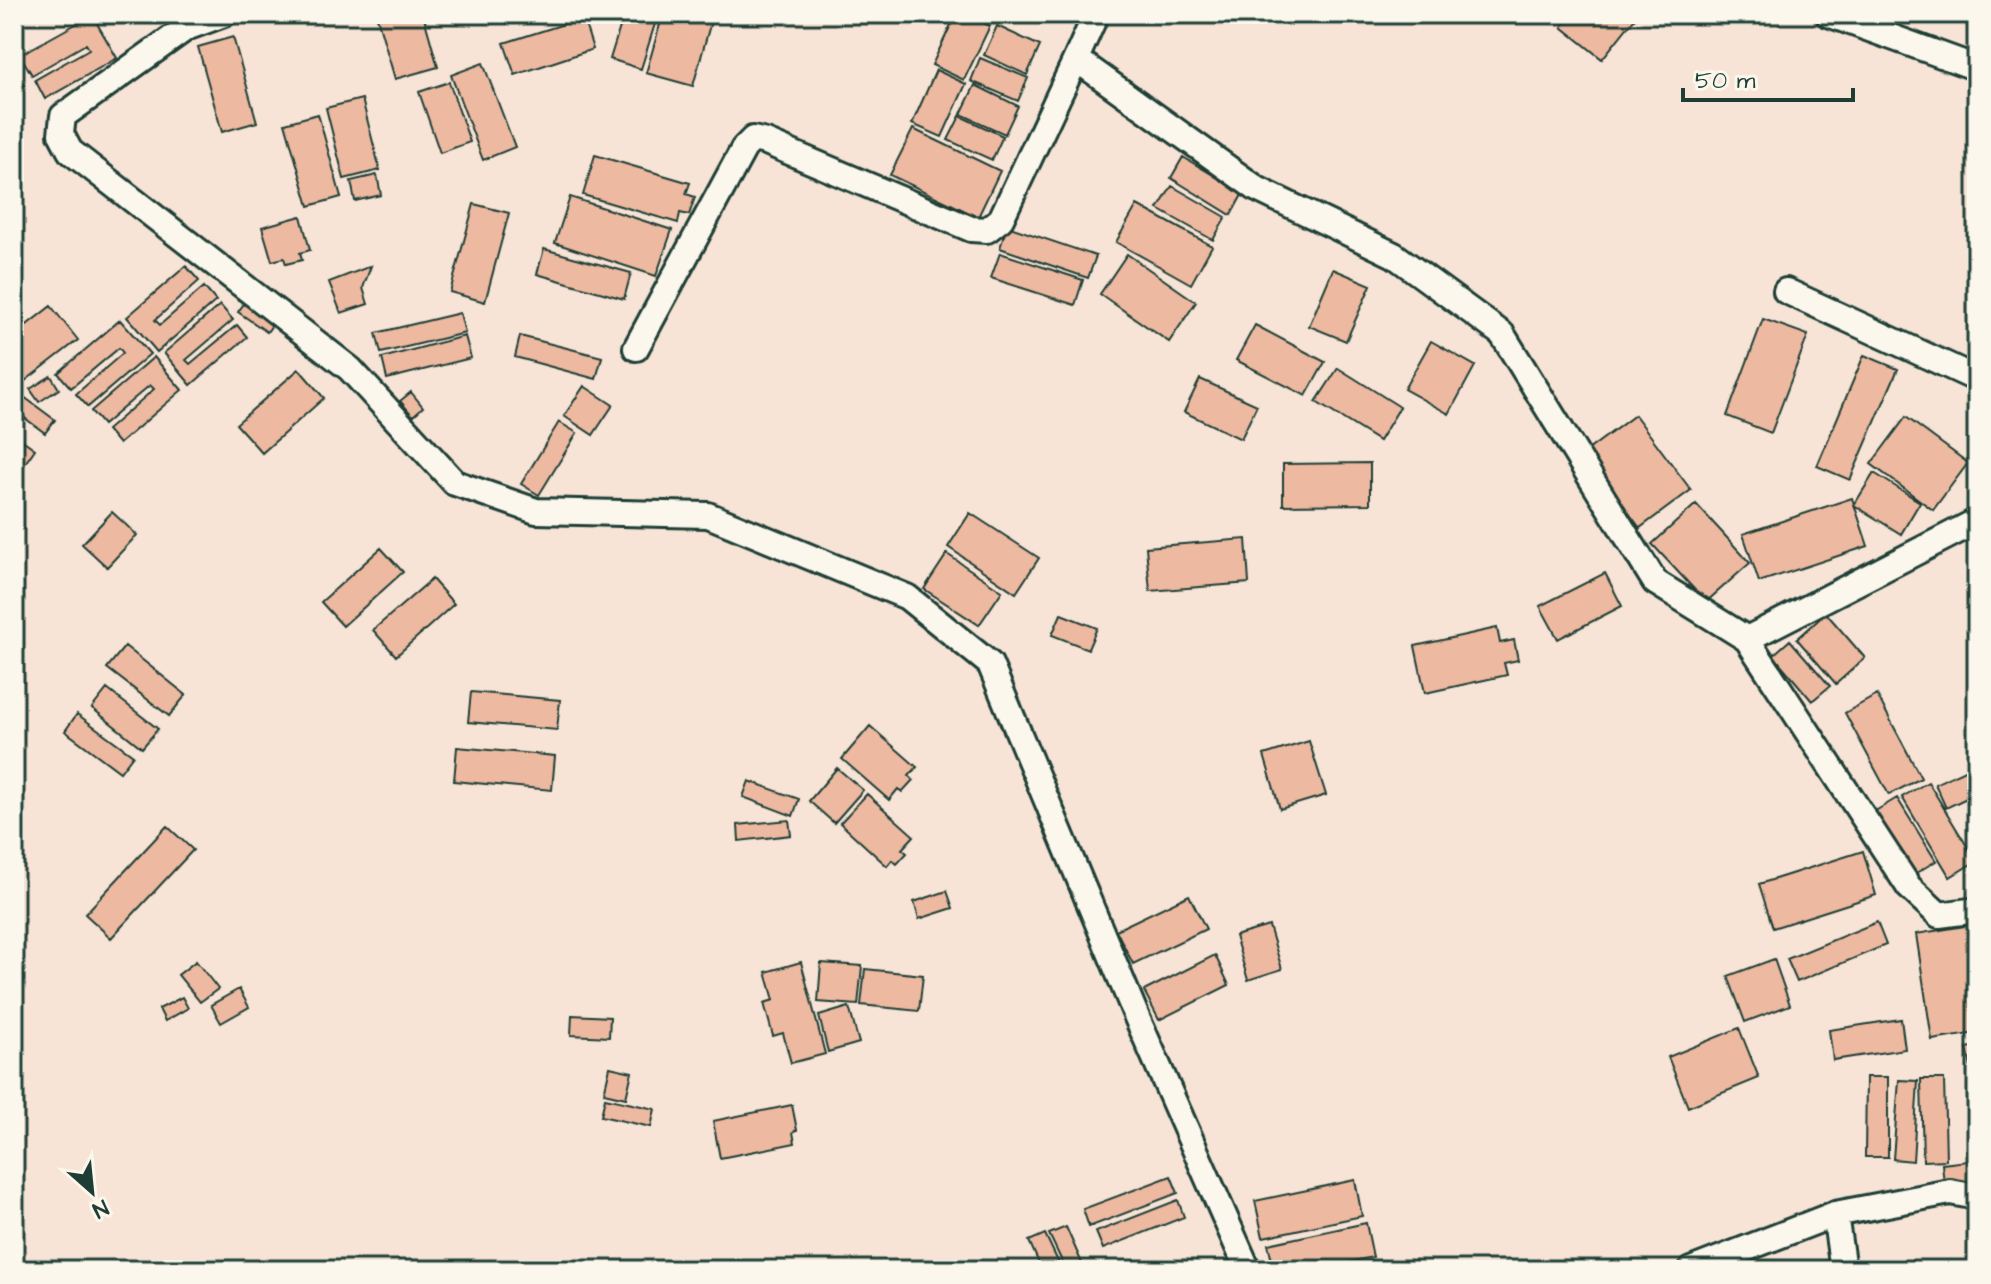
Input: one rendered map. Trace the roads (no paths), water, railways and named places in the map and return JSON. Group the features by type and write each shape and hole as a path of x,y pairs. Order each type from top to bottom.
{"street":[{"path":"224,14 186,28 63,116 61,134 70,151 350,369 455,483 536,511 708,515 907,597 990,664 1138,1020 1248,1270"},
{"path":"636,348 744,148 753,139 971,229 987,230 1001,219 1096,14"},
{"path":"1828,14 1977,68"},
{"path":"1076,59 1257,189 1394,255 1502,334 1655,582 1747,639 1909,887 1939,915 1977,910"},
{"path":"1786,291 1977,379"},
{"path":"1747,639 1977,521"},
{"path":"1691,1270 1835,1214 1950,1192 1977,1197"},
{"path":"1835,1214 1843,1270"}]}
